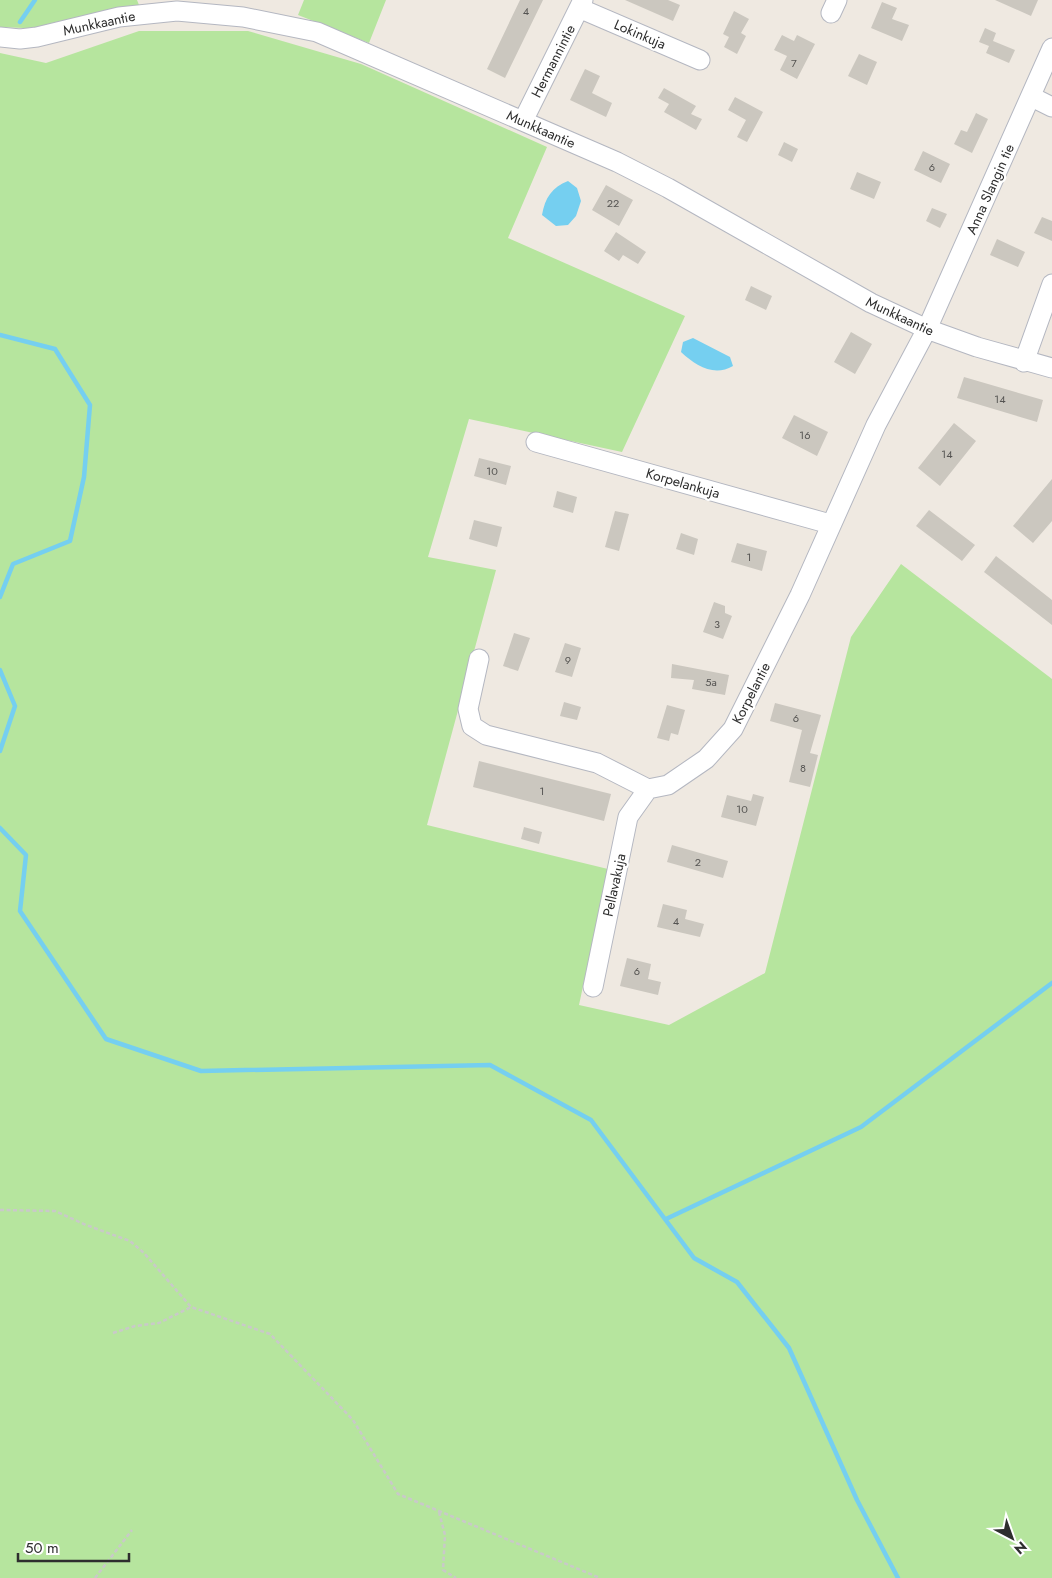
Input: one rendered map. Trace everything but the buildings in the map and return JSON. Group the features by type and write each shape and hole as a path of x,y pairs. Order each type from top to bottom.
{"street":[{"name":"Lokinkuja","path":"581,4 700,60"},
{"name":"Hermannintie","path":"523,121 581,4"},
{"name":"Munkkaantie","path":"0,37 20,39 37,37 145,13 177,11 243,17 317,32 523,121 668,188 871,303 927,329 1024,362 1052,368"},
{"name":"Anna Slangin tie","path":"927,329 1032,97 1052,48"},
{"path":"1032,97 1052,107"},
{"path":"1024,362 1052,284"},
{"name":"Korpelantie","path":"648,788 668,785 683,775 706,759 733,729 800,595 830,524 876,425 927,329"},
{"name":"Korpelankuja","path":"536,442 830,524"},
{"path":"479,658 468,709 472,726 486,734 597,763 648,788"},
{"name":"Pellavakuja","path":"593,987 628,817 648,788"}],"path":[{"path":"0,1210 55,1211 130,1242 144,1253 191,1307 270,1334 353,1420 398,1494 600,1578"},
{"path":"112,1333 135,1326 159,1323 191,1307"},
{"path":"439,1512 445,1536 443,1570 456,1578"},
{"path":"96,1578 132,1530"}],"green space":[{"path":"0,0 137,0 139,5 47,29 0,27"},
{"path":"304,0 386,0 369,43 298,15"},
{"path":"139,31 248,31 361,64 547,147 508,238 685,316 622,452 469,419 428,557 496,570 427,825 608,869 579,1005 669,1025 765,973 851,637 901,564 1052,679 1052,1578 0,1578 0,53 46,63"}],"water":[{"path":"568,181 577,188 581,201 576,216 568,225 556,226 542,215 543,209 550,194 562,183"},
{"path":"693,338 730,357 733,366 726,369 712,370 693,362 681,352 683,342"}],"waterway":[{"path":"20,22 35,0"},
{"path":"0,335 55,349 90,405 84,477 70,541 13,564 0,597"},
{"path":"0,670 15,706 0,751"},
{"path":"0,828 26,855 20,911 106,1039 201,1071 490,1065 591,1120 694,1258 737,1282 789,1348 857,1500 898,1578"},
{"path":"666,1219 861,1127 1052,983"}]}
